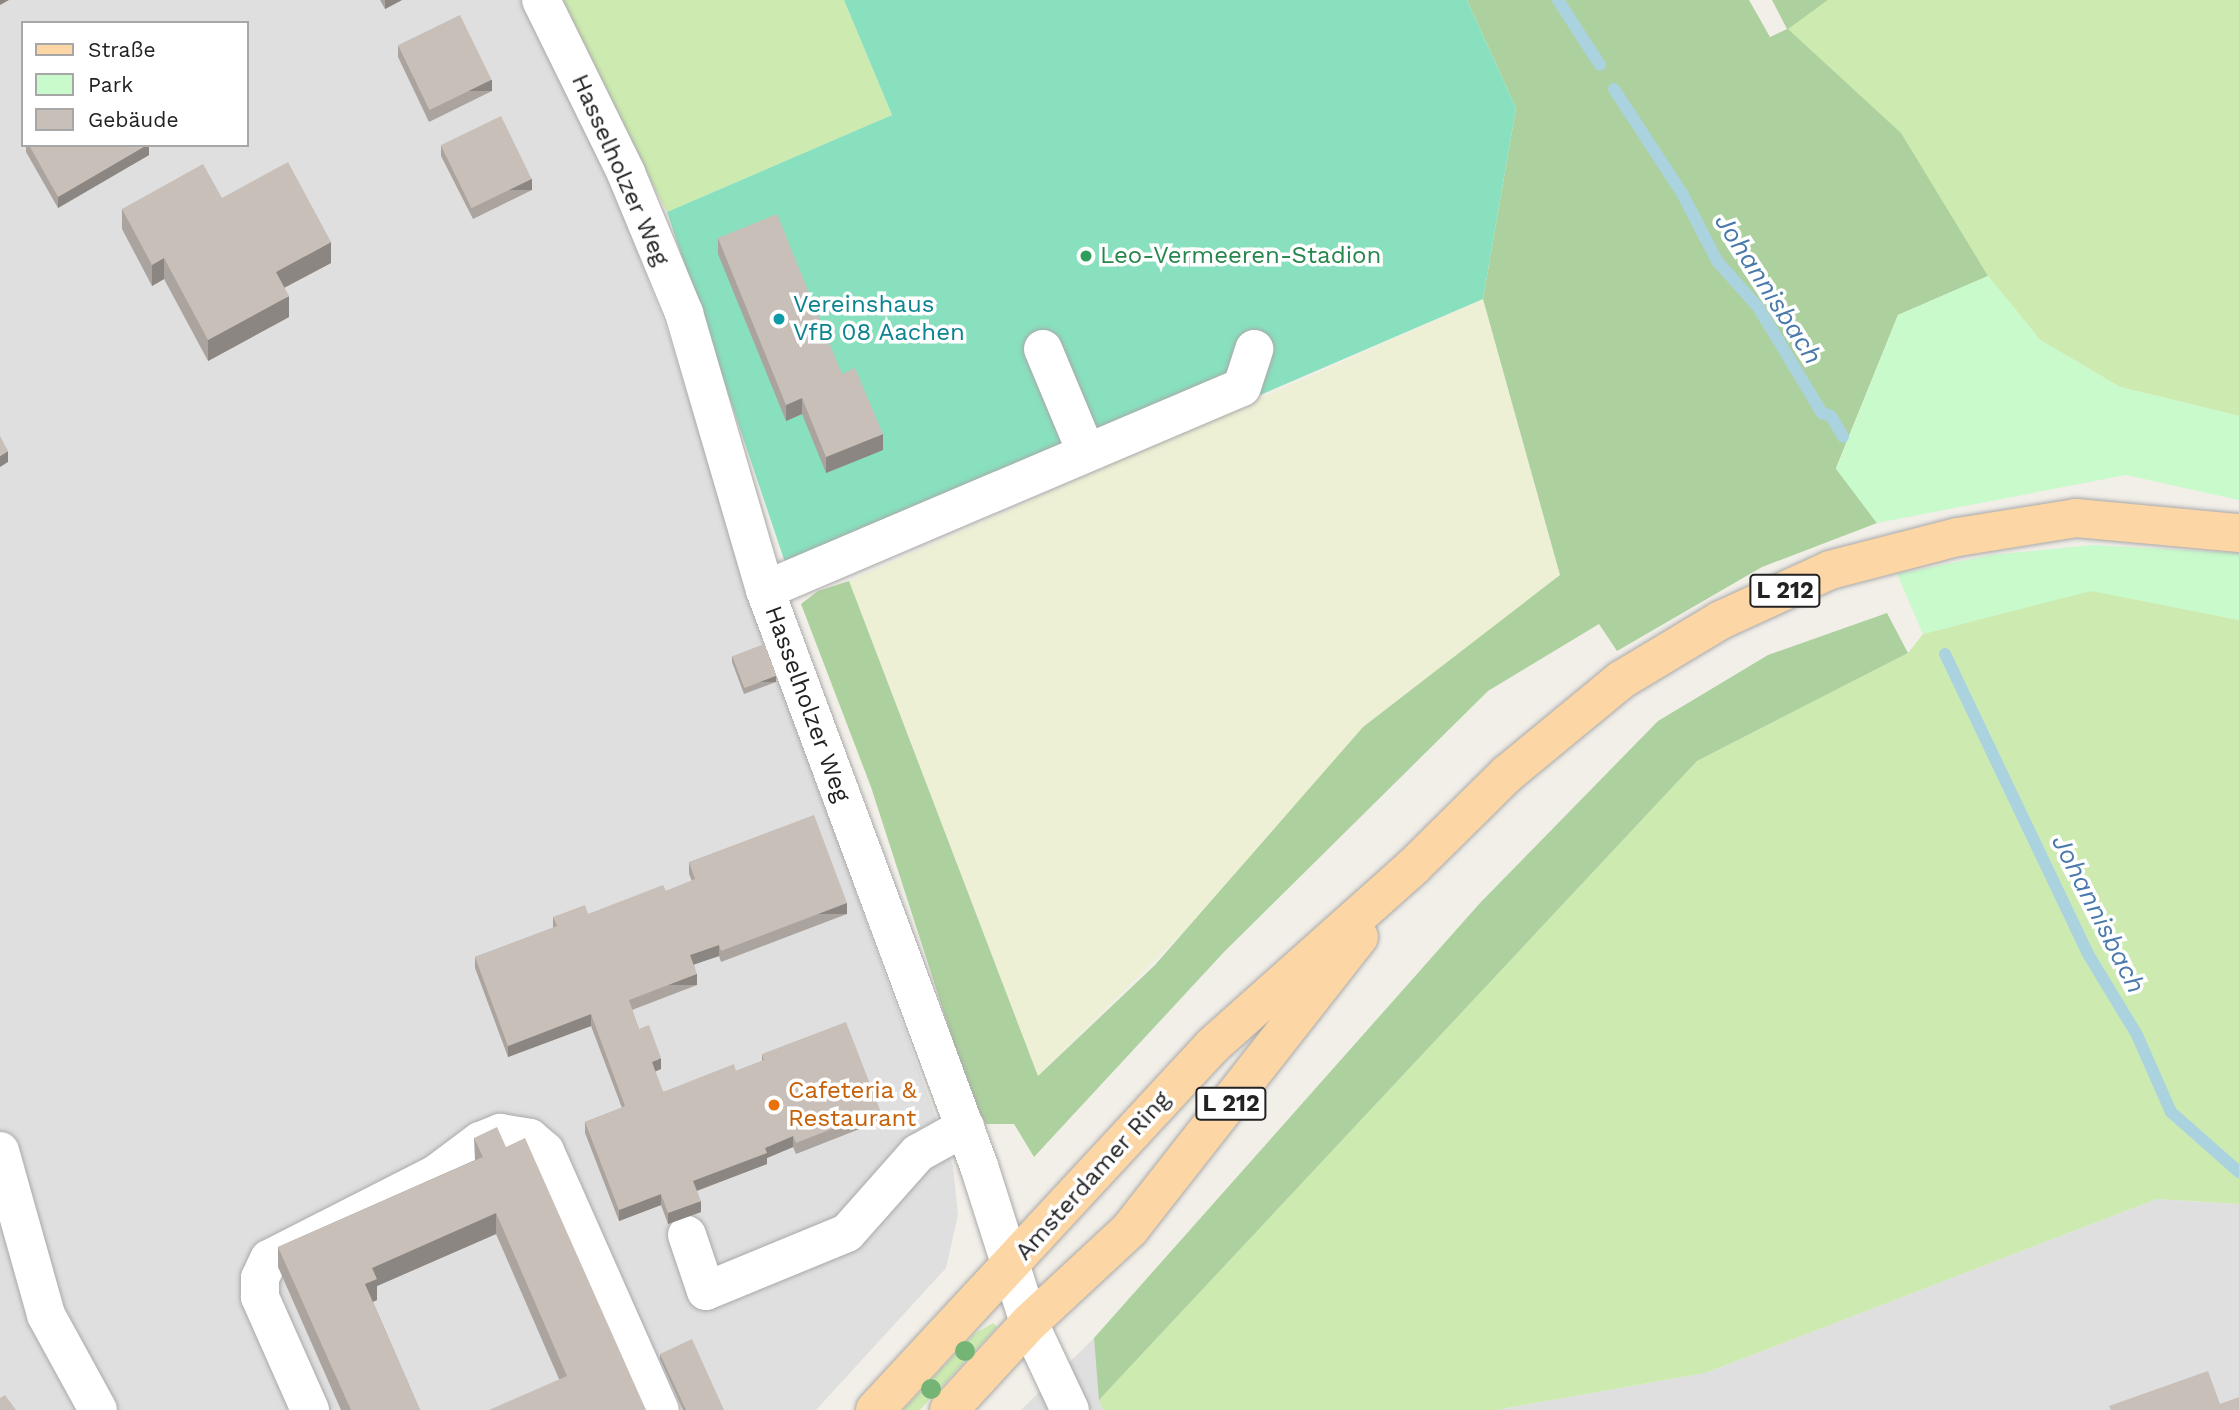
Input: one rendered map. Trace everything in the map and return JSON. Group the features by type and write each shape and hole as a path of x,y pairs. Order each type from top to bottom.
{"main road":[{"name":"Amsterdamer Ring","path":"876,1410 1212,1046 1414,866 1507,774 1621,680 1721,620 1830,570 1958,537 2076,519 2239,533"},
{"name":"Amsterdamer Ring","path":"949,1410 1029,1324 1130,1229 1414,866"}],"street":[{"name":"Hasselholzer Weg","path":"541,0 626,173 684,313 765,590 964,1127 1029,1324 1070,1410"},
{"path":"1043,349 1086,452"},
{"path":"765,590 1242,387 1254,349"},
{"path":"687,1236 706,1291 847,1233 918,1153 964,1127"},
{"path":"310,1410 260,1297 260,1278 269,1259 436,1174 480,1141 500,1133 530,1138 545,1151 660,1410"},
{"path":"0,1151 46,1315 98,1410"}],"shaded area":[{"path":"0,0 525,0 622,212 668,333 749,591 953,1166 958,1215 946,1268 816,1410 0,1410"},
{"path":"2157,1199 2239,1204 2239,1410 1496,1410 1705,1373"},
{"path":"1094,1338 1103,1410 1021,1410"}],"green space":[{"path":"558,0 844,0 892,115 667,212"},
{"name":"Leo-Vermeeren-Stadion","path":"844,0 1467,0 1516,108 1483,299 796,595 667,212 892,115"},
{"path":"1467,0 1749,0 1770,37 1787,29 1772,0 1828,0 1788,29 1901,133 1988,276 1898,315 1836,468 1877,523 1762,567 1617,651 1599,624 1488,691 1224,952 1034,1157 1014,1124 986,1124 975,1109 871,787 801,604 818,591 849,581 1038,1076 1155,965 1363,727 1560,575 1483,299 1516,108"},
{"path":"1828,0 2239,0 2239,416 2120,387 2040,340 1787,29"},
{"path":"1988,276 2040,340 2120,387 2239,416 2239,500 2126,475 1877,523 1836,469 1898,315"},
{"path":"1483,299 1560,575 1469,649 1038,1076 849,581"},
{"path":"2092,545 2239,553 2239,620 2091,591 1923,634 1897,574 1991,555"},
{"path":"2091,590 2239,620 2239,1204 2157,1199 1705,1373 1496,1410 1103,1410 1099,1400 1697,761 1908,653 1923,634"},
{"path":"1887,613 1908,653 1697,761 1099,1400 1094,1338 1480,903 1658,721 1768,655"},
{"path":"993,1323 997,1327 920,1410 903,1410 974,1334"}],"building":[{"path":"460,15 492,80 430,110 398,45"},
{"path":"501,116 532,179 471,208 441,145"},
{"path":"30,147 144,147 58,197"},
{"path":"288,162 331,242 276,272 289,296 208,340 164,258 152,265 122,209 203,164 222,198"},
{"name":"Vereinshaus VfB 08 Aachen","path":"777,214 842,374 855,368 883,434 826,457 802,398 786,405 718,238"},
{"path":"0,436 8,451 0,456"},
{"path":"764,644 776,676 744,688 732,656"},
{"path":"814,815 847,903 721,951 719,945 690,955 697,974 629,1000 639,1029 649,1025 661,1058 652,1062 663,1092 734,1064 736,1071 764,1060 762,1054 846,1022 880,1110 796,1143 793,1136 765,1148 767,1153 693,1181 701,1201 668,1213 661,1194 619,1210 585,1122 625,1106 591,1014 508,1046 475,957 557,926 553,917 585,905 588,914 663,885 666,891 695,879 689,862"},
{"path":"497,1127 506,1147 525,1138 646,1410 489,1410 567,1376 496,1213 372,1268 377,1279 365,1284 420,1410 351,1410 278,1247 483,1157 474,1138"},
{"path":"692,1339 724,1410 686,1410 660,1354"},
{"path":"2208,1371 2220,1404 2239,1397 2239,1410 2111,1410 2109,1406"},
{"path":"5,1395 16,1410 0,1410 0,1398"}],"waterway":[{"name":"Johannisbach","path":"1558,0 1600,65"},
{"name":"Johannisbach","path":"1614,89 1683,195 1717,261 1758,307 1822,413 1831,416 1843,437"},
{"name":"Johannisbach","path":"1945,654 2088,954 2137,1035 2171,1112 2239,1172"}],"place":[{"name":"Leo-Vermeeren-Stadion","path":"1086,256"},
{"name":"Vereinshaus VfB 08 Aachen","path":"779,319"},
{"name":"Cafeteria & Restaurant","path":"774,1105"}]}
